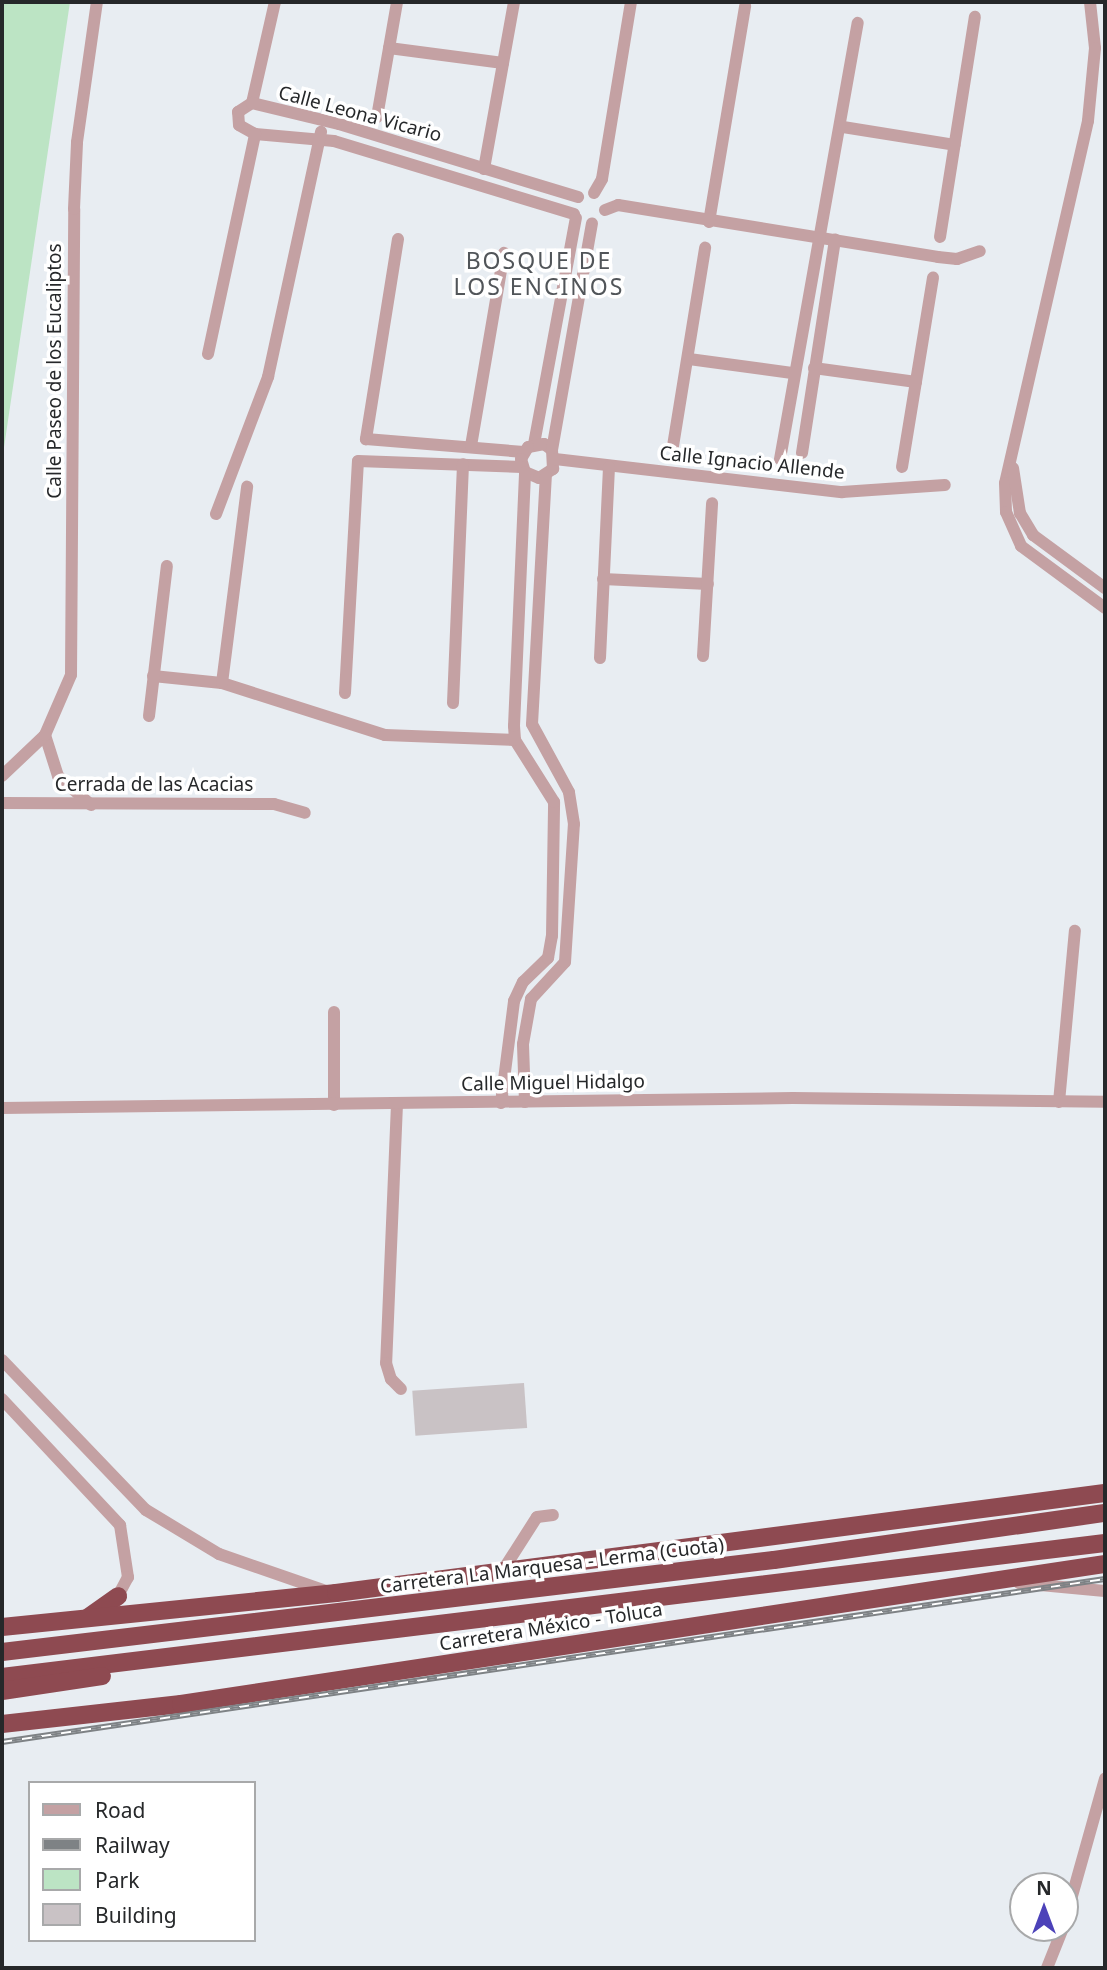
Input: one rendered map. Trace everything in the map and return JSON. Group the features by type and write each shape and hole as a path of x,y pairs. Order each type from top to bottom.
{"highway":[{"path":"2,1627 336,1594 505,1567 1105,1493"},
{"name":"Carretera La Marquesa - Lerma (Cuota)","path":"2,1652 562,1586 1105,1513"},
{"path":"2,1677 200,1656 1105,1544"},
{"name":"Carretera México - Toluca","path":"2,1724 181,1704 1105,1564"},
{"path":"85,1620 118,1596"},
{"path":"2,1691 200,1656"}],"street":[{"name":"Calle Paseo de los Eucaliptos","path":"2,776 45,735 71,675 75,635 74,209 77,142 97,2"},
{"path":"252,103 275,2"},
{"path":"377,117 397,2"},
{"path":"484,169 514,2"},
{"path":"501,1103 509,1022 517,990 552,948 557,816 541,777 516,740 523,470 578,197 594,193 603,179 631,2"},
{"path":"1090,2 1095,58 1087,121 1012,457 1006,512 1021,547 1105,608"},
{"path":"709,222 745,6"},
{"path":"940,237 975,17"},
{"path":"780,459 792,373 843,127 858,23"},
{"path":"389,48 503,63"},
{"name":"Calle Leona Vicario","path":"575,216 319,139 255,134 237,118 242,107 252,103 323,121 578,197"},
{"path":"216,514 268,377 323,121"},
{"path":"843,127 955,145"},
{"path":"208,354 255,134"},
{"path":"458,181 464,163"},
{"path":"594,193 605,210"},
{"path":"526,1102 522,1074 525,1025 531,999 563,969 567,951 573,811 555,767 532,724 546,476 554,455 593,224 605,210 618,205 709,222 957,259 980,251"},
{"path":"575,216 593,224"},
{"path":"398,239 366,439 528,448"},
{"path":"802,453 835,240"},
{"path":"673,446 705,248"},
{"path":"471,446 504,253"},
{"path":"902,467 933,278"},
{"path":"689,359 792,373"},
{"path":"814,368 915,382"},
{"name":"Calle Ignacio Allende","path":"528,448 608,467 842,492 945,485"},
{"path":"1012,457 1020,513 1033,534 1105,588"},
{"path":"345,693 360,458 463,464 523,470 546,476"},
{"path":"453,704 463,464"},
{"path":"600,658 608,467"},
{"path":"222,683 247,487"},
{"path":"703,656 712,503"},
{"path":"149,716 167,566"},
{"path":"603,579 708,584"},
{"path":"153,676 222,683 385,735 516,740"},
{"path":"45,735 58,776 91,804"},
{"path":"541,777 555,767"},
{"name":"Cerrada de las Acacias","path":"2,803 274,804 305,813"},
{"path":"1059,1102 1075,932"},
{"path":"334,1012 334,1105"},
{"path":"509,1022 525,1025"},
{"path":"504,1074 522,1074"},
{"name":"Calle Miguel Hidalgo","path":"2,1108 526,1102 1105,1102"},
{"path":"397,1104 386,1363 401,1390"},
{"path":"2,1360 146,1510 219,1555 336,1594"},
{"path":"2,1399 120,1525 128,1577 118,1596"},
{"path":"505,1567 537,1517 553,1515"},
{"path":"991,1581 1105,1591"},
{"path":"1079,1872 1105,1779"},
{"path":"1047,1968 1057,1942"}],"green space":[{"path":"2,2 70,2 2,461"}],"building":[{"path":"524,1383 527,1428 415,1436 412,1391"}],"railway":[{"path":"2,1742 1105,1579"}],"district":[{"name":"BOSQUE DE LOS ENCINOS","path":"539,273"}]}
